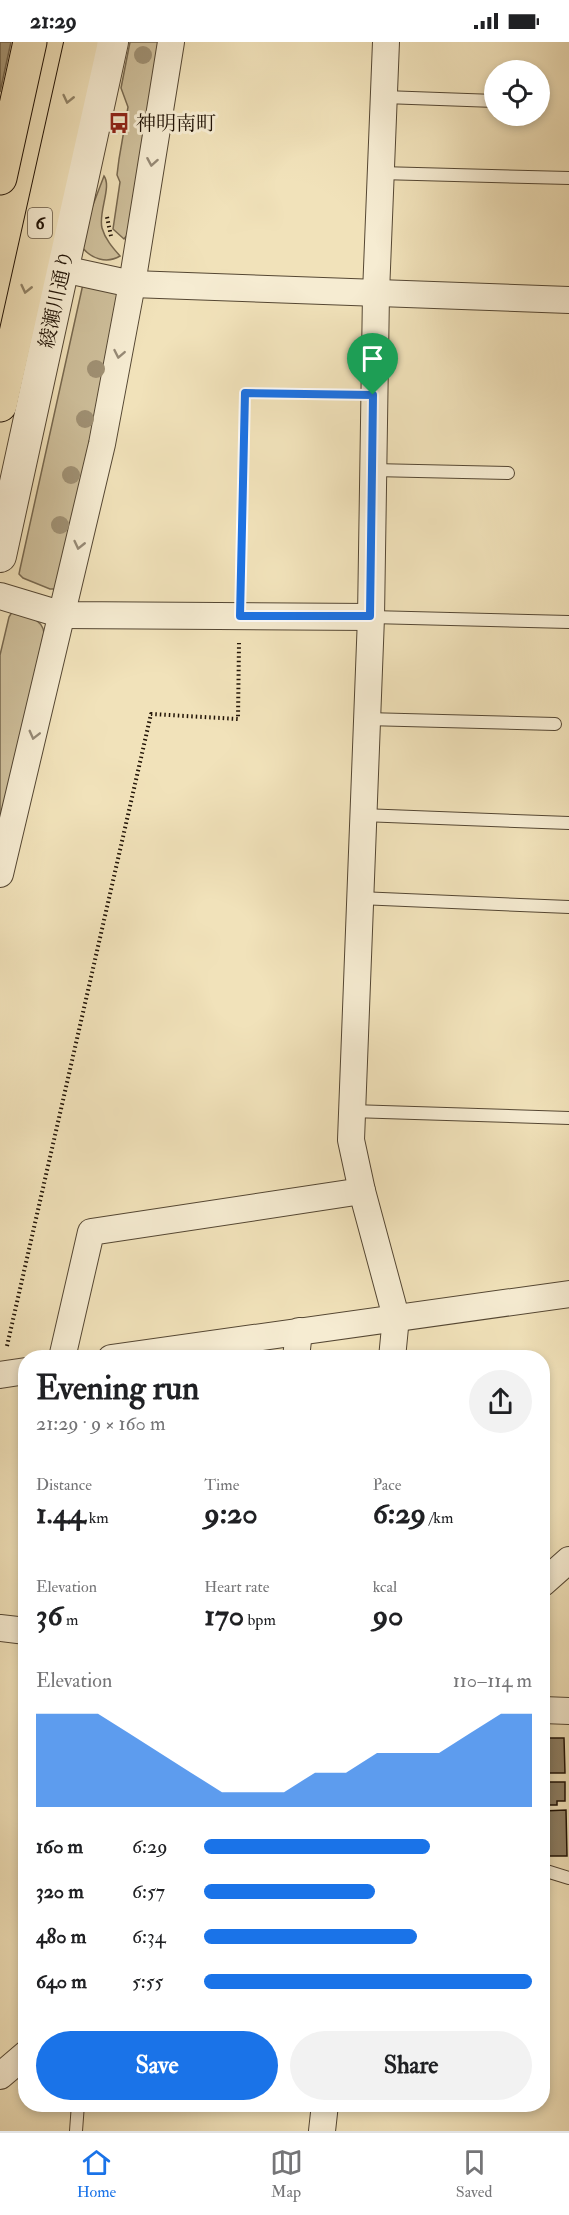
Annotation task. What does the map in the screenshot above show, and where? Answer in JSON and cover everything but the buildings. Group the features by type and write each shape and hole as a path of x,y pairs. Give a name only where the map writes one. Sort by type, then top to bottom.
{"highway":[{"path":"0,178 30,42"},
{"name":"6","path":"0,405 81,42"}],"street":[{"name":"綾瀬川通り","path":"0,556 112,42"},
{"path":"0,874 102,444 132,284 171,42"},
{"path":"386,42 373,395 370,616 351,1140 362,1191 396,1317 393,1350"},
{"path":"63,269 132,284 569,300"},
{"path":"0,596 63,615 370,616"},
{"path":"64,1350 91,1232 362,1191"},
{"path":"182,1350 299,1331 569,1294"},
{"path":"297,1350 299,1331"},
{"path":"0,1375 18,1372"},
{"path":"550,1577 569,1560"},
{"path":"0,1628 18,1630"},
{"path":"550,1710 569,1711"},
{"path":"0,2076 18,2061"},
{"path":"322,2131 324,2112"}],"lane":[{"path":"384,97 484,101"},
{"path":"380,173 569,178"},
{"path":"372,470 508,473"},
{"path":"370,616 569,622"},
{"path":"366,718 555,724"},
{"path":"362,815 569,823"},
{"path":"359,898 569,907"},
{"path":"351,1111 569,1118"},
{"path":"550,1872 569,1878"},
{"path":"76,2131 77,2112"}],"path":[{"path":"108,210 107,219 112,237 136,255"},
{"path":"0,1375 151,714 238,719 245,393 373,395"}],"shaded area":[{"path":"0,42 11,42 0,92"},
{"path":"130,42 160,42 132,229 124,239 113,229 120,182 117,175 128,107 121,88"},
{"path":"104,176 106,187 102,228 107,240 120,256 110,260 95,257 82,247 88,218"},
{"path":"83,284 117,293 121,302 57,586 55,589 50,589 23,578 19,574"},
{"path":"12,612 37,620 44,633 0,825 0,655"}],"place":[{"name":"神明南町","path":"119,123"}],"route":[{"path":"245,393 373,395 370,616 240,616 245,393"}]}
